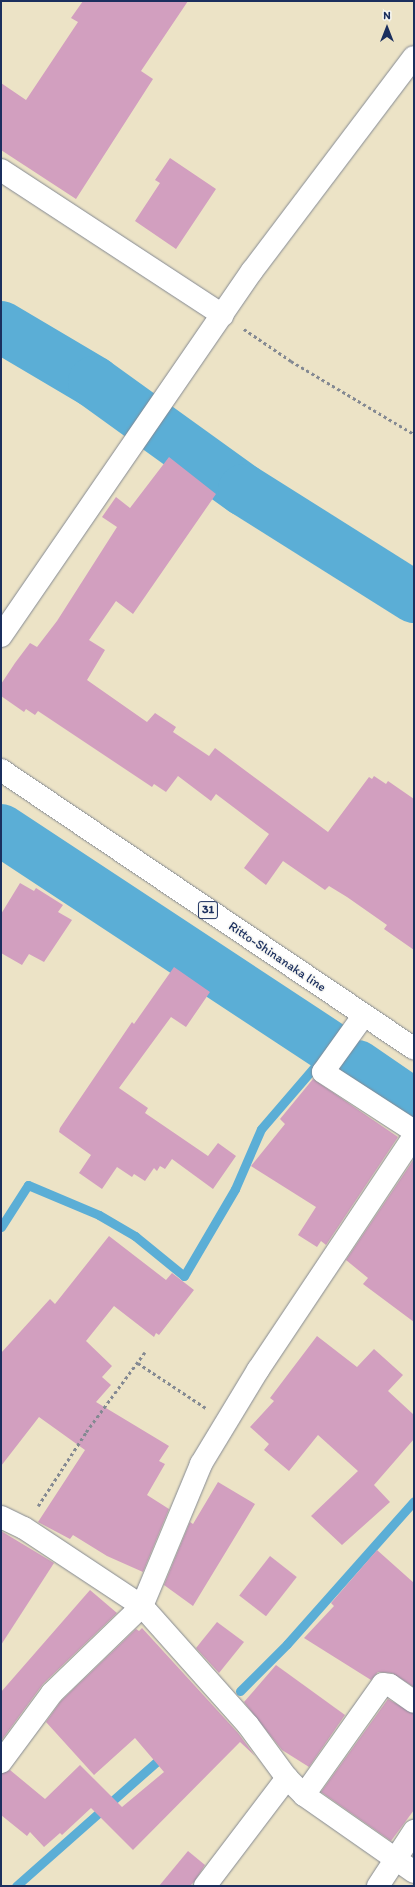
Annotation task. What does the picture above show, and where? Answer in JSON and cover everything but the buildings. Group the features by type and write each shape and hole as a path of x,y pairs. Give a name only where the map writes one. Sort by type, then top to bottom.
{"street":[{"path":"1,636 252,271 414,56"},
{"path":"1,170 223,315"},
{"name":"Ritto-Shinanaka line","path":"1,770 414,1049"},
{"path":"364,1015 323,1072 414,1131"},
{"path":"1,1762 52,1694 142,1606 201,1464 226,1422 414,1136"},
{"path":"1,1516 24,1528 142,1606 248,1725 287,1778 304,1795 414,1872"},
{"path":"304,1795 383,1684 390,1685 414,1702"},
{"path":"205,1886 287,1778"},
{"path":"378,1886 414,1831"}],"path":[{"path":"223,315 291,361 414,434"},
{"path":"24,1528 86,1432 145,1352"},
{"path":"138,1362 226,1422"}],"waterway":[{"path":"1,327 94,382 244,490 414,597"},
{"path":"1,830 333,1049"},
{"path":"1,1227 28,1185 99,1215 135,1236 184,1276 235,1189 261,1129 322,1058"},
{"path":"357,1066 414,1105"},
{"path":"240,1691 287,1644 414,1501"},
{"path":"16,1886 164,1755"}]}
